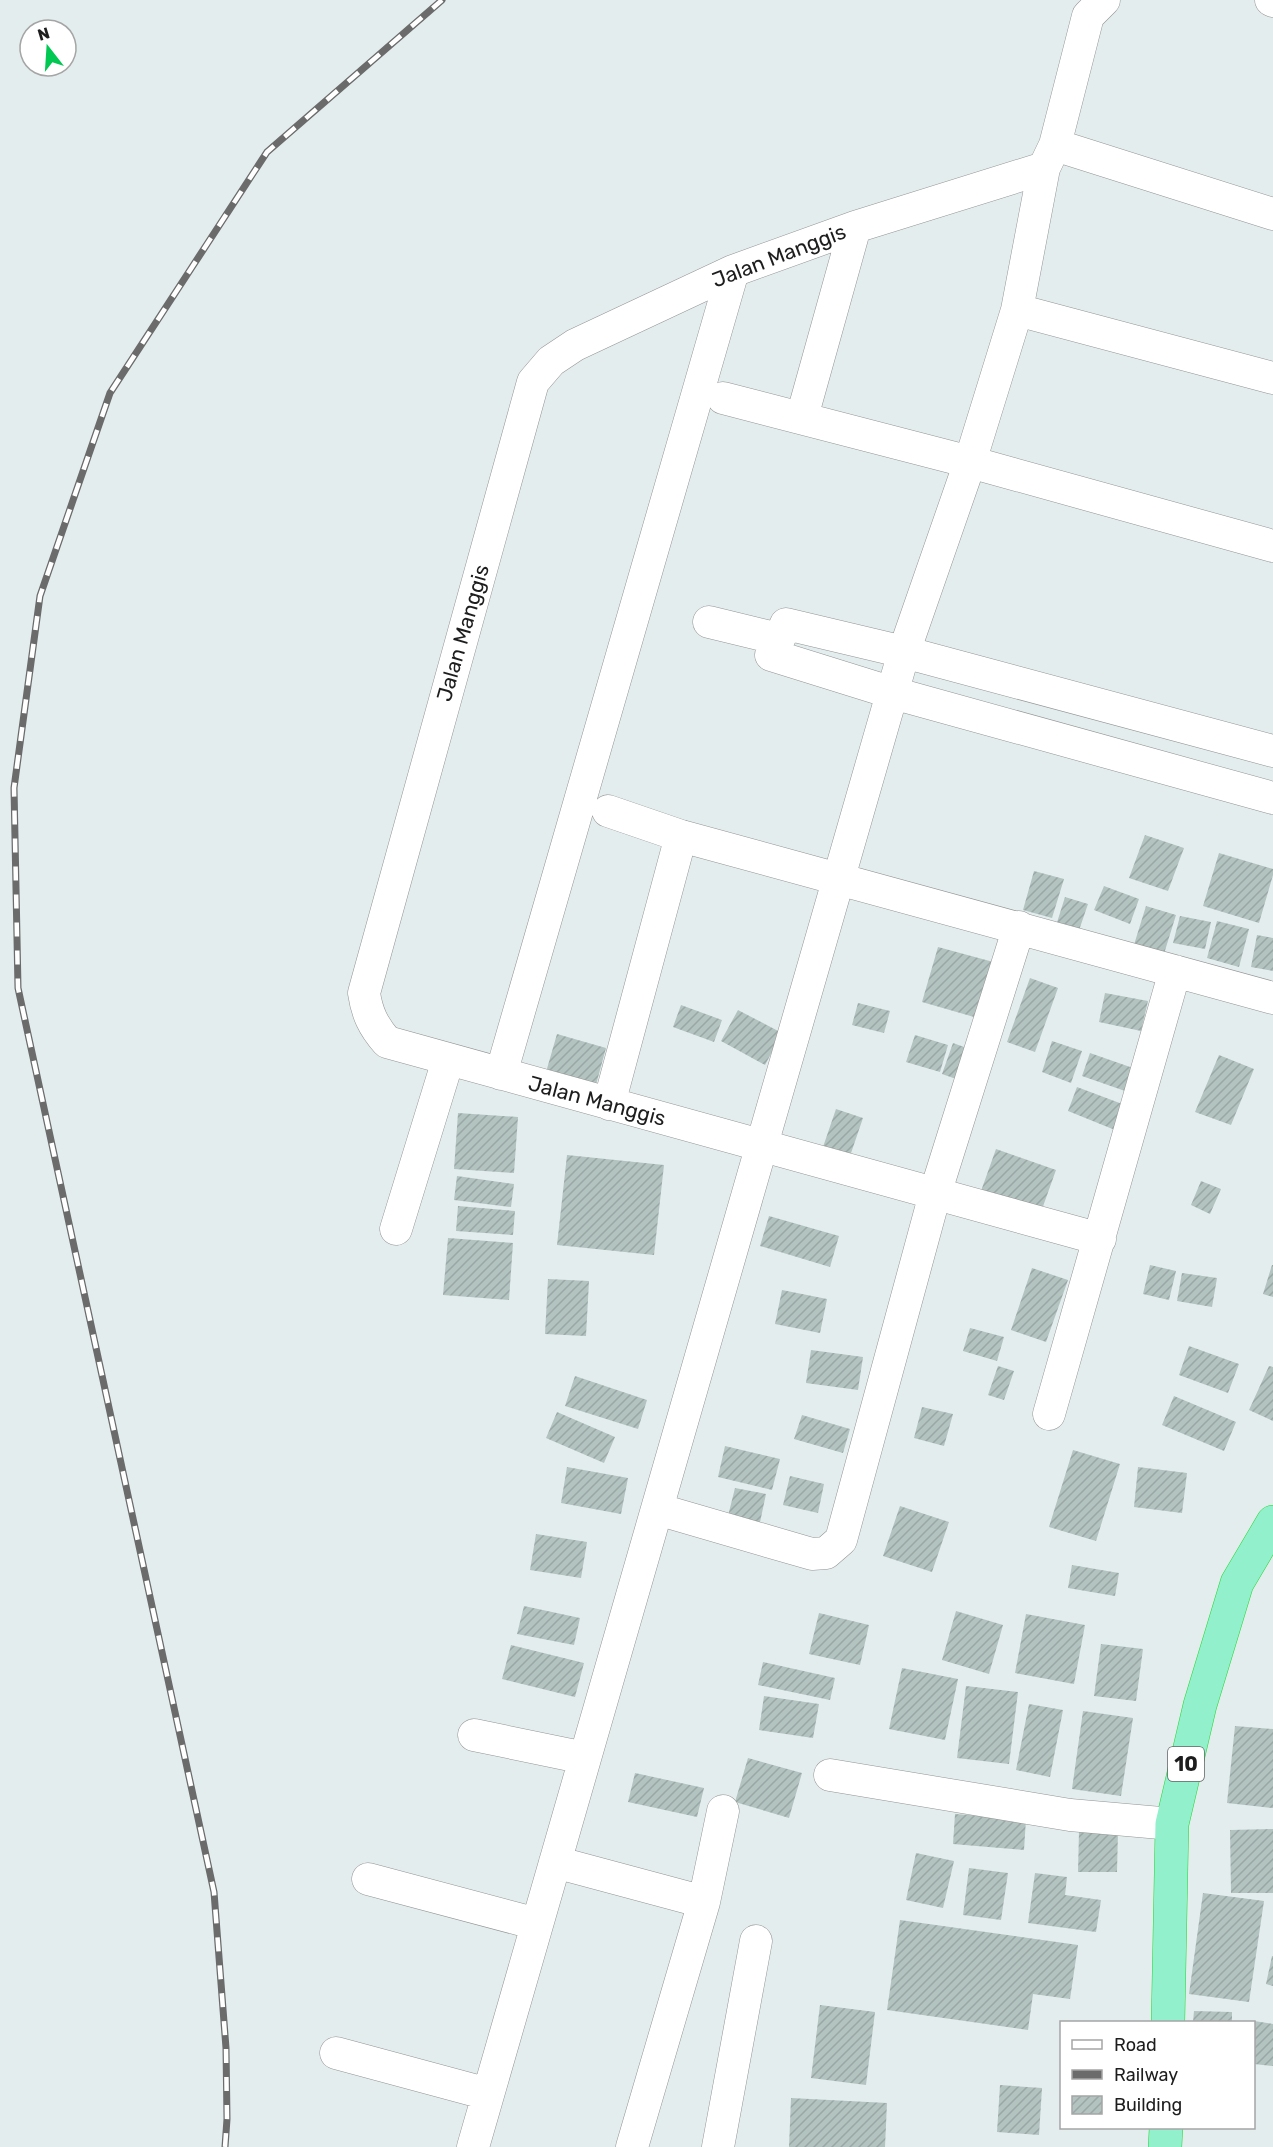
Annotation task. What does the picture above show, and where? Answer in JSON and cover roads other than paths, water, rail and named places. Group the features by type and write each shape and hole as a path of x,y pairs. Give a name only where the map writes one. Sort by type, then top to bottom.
{"highway":[{"name":"10","path":"1168,2021 1172,1824 1200,1706 1237,1582 1273,1521"},
{"path":"1165,2147 1166,2129"}],"street":[{"path":"473,2147 904,652 970,462 1017,310 1049,156 1088,16 1104,0"},
{"path":"1049,156 1273,214"},
{"name":"Jalan Manggis","path":"1049,156 733,271 575,345 552,360 533,382 364,993 366,1011 375,1028 387,1042 1100,1239"},
{"path":"802,417 855,226"},
{"path":"501,1074 733,271"},
{"path":"1017,310 1273,378"},
{"path":"723,398 970,462 1273,546"},
{"path":"709,622 779,639 904,652 1273,751"},
{"path":"779,639 893,693 1273,798"},
{"path":"1138,761 1150,717"},
{"path":"608,810 681,836 1273,998"},
{"path":"609,1104 681,836"},
{"path":"657,1509 812,1554 826,1552 841,1540 935,1194 1018,927"},
{"path":"1049,1414 1175,971"},
{"path":"396,1230 448,1060"},
{"path":"474,1735 585,1758"},
{"path":"830,1775 1070,1815 1172,1824"},
{"path":"632,2147 704,1902 723,1811"},
{"path":"555,1862 704,1902"},
{"path":"368,1880 537,1924"},
{"path":"718,2147 756,1941"},
{"path":"336,2054 488,2094"}],"railway":[{"path":"225,2147 226,2048 214,1892 18,988 14,788 40,596 110,393 267,152 442,0"}]}
